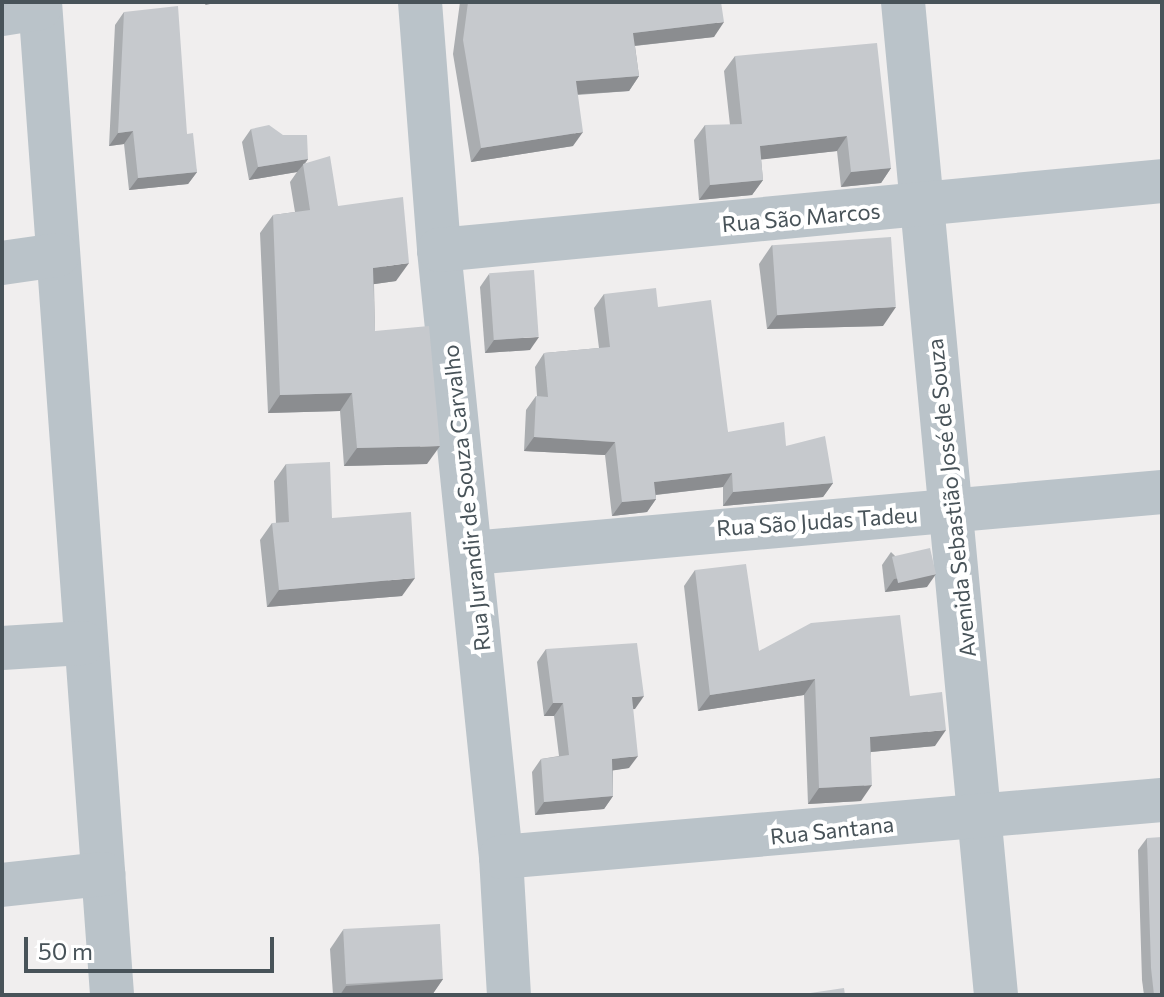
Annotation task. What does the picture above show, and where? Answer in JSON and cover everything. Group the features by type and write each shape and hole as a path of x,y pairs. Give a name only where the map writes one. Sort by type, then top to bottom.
{"street":[{"name":"Rua Jurandir de Souza Carvalho","path":"420,2 439,250 501,857 509,995"},
{"name":"Avenida Sebastião José de Souza","path":"903,2 982,814 996,995"},
{"path":"27,8 57,255 83,643 112,995"},
{"name":"Rua São Marcos","path":"439,250 1162,181"},
{"path":"2,263 57,255"},
{"name":"Rua São Judas Tadeu","path":"472,553 1162,492"},
{"path":"2,648 83,643"},
{"name":"Rua Santana","path":"501,857 1162,800"},
{"path":"2,885 103,874"}],"building":[{"path":"468,2 721,2 724,22 633,33 639,76 576,81 583,132 481,148 463,40"},
{"path":"178,6 187,134 193,133 197,172 138,178 133,131 118,133 124,12"},
{"path":"877,43 891,168 851,172 847,136 760,146 763,180 710,185 705,125 742,124 735,56"},
{"path":"269,125 283,135 307,135 308,159 258,167 251,129"},
{"path":"330,156 338,206 403,197 409,263 373,268 375,331 429,326 440,446 357,448 352,393 280,395 273,215 310,210 303,164"},
{"path":"891,237 896,307 777,315 772,245"},
{"path":"534,270 539,337 494,340 489,273"},
{"path":"656,288 658,307 711,300 728,432 784,422 786,446 825,436 833,483 733,492 732,473 654,482 656,499 622,502 615,442 534,437 536,396 548,397 544,353 610,347 604,294"},
{"path":"330,462 332,518 411,512 415,578 279,590 272,523 289,522 286,464"},
{"path":"930,548 936,574 898,583 892,557"},
{"path":"746,564 759,651 811,623 900,615 910,696 942,692 946,730 870,737 872,785 819,788 815,679 710,695 695,570"},
{"path":"637,643 644,696 632,697 638,756 612,759 613,796 544,802 541,759 569,755 563,703 553,703 546,649"},
{"path":"1162,837 1162,995 1154,995 1147,838"},
{"path":"440,924 443,979 346,984 343,929"},
{"path":"844,988 845,995 797,995"}]}
